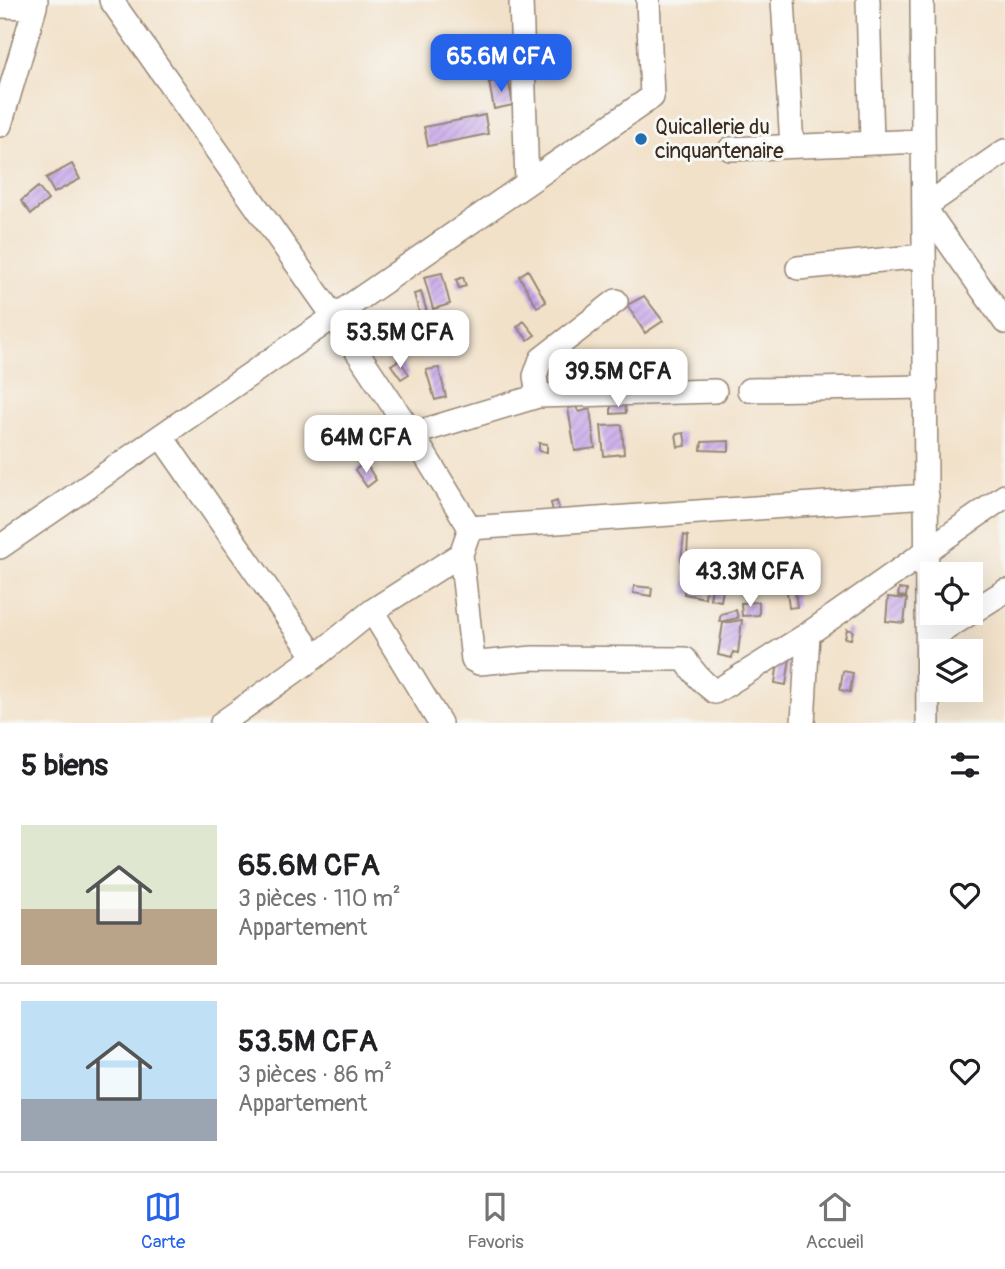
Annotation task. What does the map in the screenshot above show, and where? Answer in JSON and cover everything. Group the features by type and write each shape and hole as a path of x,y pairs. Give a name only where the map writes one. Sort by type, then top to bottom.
{"street":[{"path":"111,0 334,317 412,434 470,528"},
{"path":"521,0 527,183"},
{"path":"0,547 652,97 648,0"},
{"path":"783,0 792,146"},
{"path":"868,0 872,143"},
{"path":"922,0 928,639"},
{"path":"0,6 35,4 0,125"},
{"path":"730,149 923,141"},
{"path":"924,207 1005,150"},
{"path":"924,207 1005,322"},
{"path":"798,268 924,256"},
{"path":"538,396 536,376 541,359 616,301"},
{"path":"749,390 926,387"},
{"path":"412,434 538,396 715,391"},
{"path":"161,436 315,657"},
{"path":"470,528 927,496"},
{"path":"470,528 461,554 473,660 479,663 533,658 685,659 691,671 715,692 808,634 1005,496"},
{"path":"222,723 315,657 372,611 461,554"},
{"path":"930,639 1005,591"},
{"path":"372,611 440,723"},
{"path":"803,723 808,634"},
{"path":"928,712 943,723"}],"building":[{"path":"508,79 513,105 494,109 489,82"},
{"path":"485,115 488,134 428,146 424,127"},
{"path":"72,164 80,179 54,193 46,178"},
{"path":"38,187 48,200 31,214 21,201"},
{"path":"528,270 546,302 537,307 519,276"},
{"path":"442,273 450,304 433,309 424,277"},
{"path":"463,277 466,286 459,288 456,280"},
{"path":"421,292 435,339 427,341 414,294"},
{"path":"644,296 663,321 645,333 627,305"},
{"path":"524,321 535,335 528,340 517,327"},
{"path":"399,360 409,374 401,379 391,365"},
{"path":"439,368 446,397 435,400 426,370"},
{"path":"611,405 625,405 626,413 611,414"},
{"path":"576,407 579,412 590,409 595,448 575,451 568,408"},
{"path":"622,425 624,454 604,456 601,426"},
{"path":"684,433 686,446 678,447 676,434"},
{"path":"729,441 729,451 701,450 702,442"},
{"path":"539,443 547,444 547,452 539,451"},
{"path":"365,462 376,480 367,487 355,470"},
{"path":"557,501 559,509 553,511 551,503"},
{"path":"684,535 688,536 687,558 691,559 689,566 694,568 695,559 700,557 708,562 705,598 684,594 686,562 681,562"},
{"path":"783,558 791,558 797,607 789,608"},
{"path":"634,586 652,588 651,596 633,593"},
{"path":"712,588 723,590 721,601 710,599"},
{"path":"899,589 907,590 906,597 898,596"},
{"path":"888,597 907,599 904,623 886,621"},
{"path":"759,602 759,615 742,616 741,603"},
{"path":"736,610 738,618 719,622 721,614"},
{"path":"742,620 738,653 733,652 732,658 718,655 723,623"},
{"path":"847,629 853,631 851,639 845,638"},
{"path":"790,658 786,685 775,683 778,662"},
{"path":"843,671 853,673 850,692 840,690"}],"place":[{"name":"Quicallerie du cinquantenaire","path":"641,139"}]}
